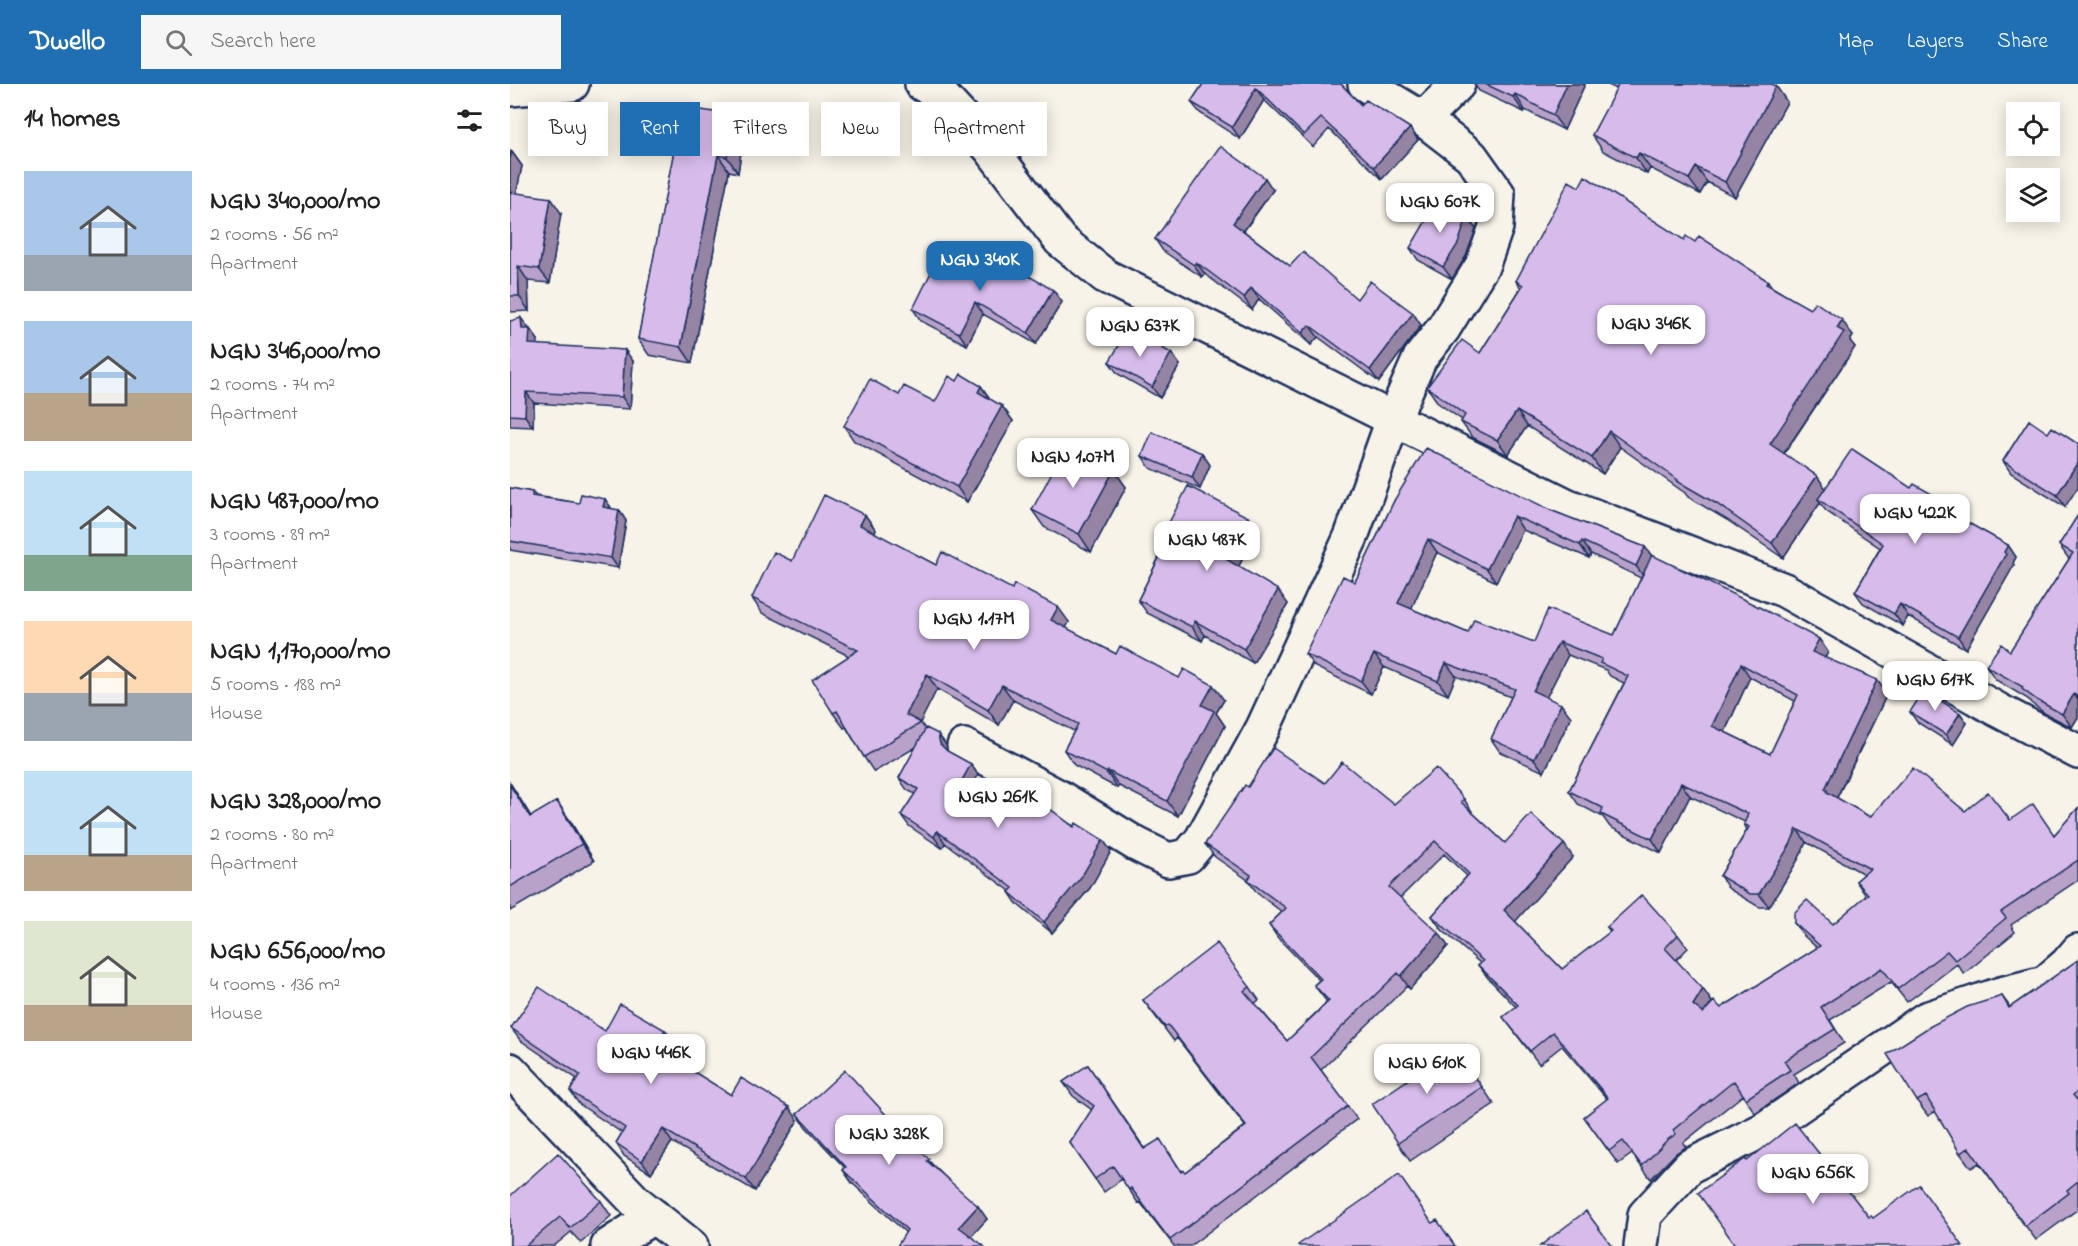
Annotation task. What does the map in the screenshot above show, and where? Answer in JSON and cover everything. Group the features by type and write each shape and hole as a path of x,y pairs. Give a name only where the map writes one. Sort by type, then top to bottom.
{"street":[{"path":"510,89 572,84"},
{"path":"922,84 941,94 990,148 1060,240 1105,276 1568,506 1784,590 1998,710 2078,752"},
{"path":"964,746 1059,797 1136,844 1168,860 1188,856 1202,839 1268,717 1351,537 1393,420 1420,358 1443,329 1483,264 1496,227 1498,194 1471,156 1423,119 1365,84"},
{"path":"1423,119 1458,84"},
{"path":"1641,1246 1645,1215 1690,1166 1763,1130 1926,1018 2001,994 2045,983 2078,951"},
{"path":"510,1071 636,1202 691,1246"},
{"path":"608,1246 654,1216"}],"building":[{"path":"1203,84 1341,84 1361,105 1366,100 1410,128 1374,167 1321,118 1304,135 1256,88 1232,127 1191,102"},
{"path":"1485,84 1567,84 1553,115 1515,94 1513,97"},
{"path":"1619,84 1772,84 1776,86 1725,182 1696,167 1689,179 1639,153 1636,158 1592,135"},
{"path":"700,110 712,112 712,156 718,156 681,347 638,339 673,156 700,156"},
{"path":"1220,146 1265,178 1233,223 1290,266 1303,252 1357,299 1370,281 1413,313 1370,370 1309,325 1302,333 1251,288 1244,298 1196,262 1194,265 1155,239"},
{"path":"1585,176 1684,240 1686,236 1695,242 1699,236 1768,281 1766,284 1810,309 1815,302 1842,320 1837,328 1844,332 1770,444 1817,476 1772,543 1717,504 1677,481 1609,431 1592,458 1517,411 1497,440 1461,422 1465,415 1427,387 1462,340 1480,353 1523,285 1516,281 1569,181 1579,187"},
{"path":"510,192 551,198 539,269 518,266 519,296 510,296"},
{"path":"1438,200 1467,217 1458,244 1443,267 1410,248"},
{"path":"945,244 999,272 1005,262 1053,290 1028,333 975,302 959,333 913,309"},
{"path":"521,318 522,329 530,329 529,344 625,350 622,397 526,392 525,416 510,415 510,321"},
{"path":"1129,329 1171,353 1152,387 1109,362"},
{"path":"961,374 981,386 978,392 1002,406 957,487 844,426 870,379 899,395 904,386 935,402 949,376 957,381"},
{"path":"2029,420 2048,433 2052,427 2078,444 2078,462 2057,495 2003,461"},
{"path":"1152,432 1202,453 1192,477 1142,456"},
{"path":"1067,444 1114,470 1079,534 1032,510"},
{"path":"1426,448 1550,510 1645,547 1636,566 1582,541 1580,545 1514,516 1487,569 1428,539 1398,603 1468,633 1474,619 1534,642 1548,609 1614,635 1652,555 1819,639 1812,652 1877,680 1825,789 1827,792 1870,817 1913,768 1965,811 1988,792 2010,820 2033,804 2054,835 2078,808 2078,860 2001,912 2006,918 1955,960 1947,951 1898,989 1882,968 1821,1007 1835,1029 1784,1061 1790,1070 1746,1099 1734,1081 1673,1130 1676,1134 1642,1166 1623,1141 1609,1151 1584,1117 1608,1098 1553,1032 1530,1051 1503,1017 1518,1005 1478,965 1483,961 1432,916 1469,874 1435,841 1389,887 1439,933 1401,976 1398,973 1311,1057 1348,1106 1170,1240 1131,1188 1129,1190 1113,1166 1095,1179 1070,1143 1094,1106 1063,1082 1088,1065 1144,1149 1160,1139 1181,1172 1183,1170 1185,1172 1246,1126 1168,1025 1165,1027 1143,1000 1217,943 1250,987 1244,991 1287,1041 1329,1001 1314,985 1321,979 1269,925 1286,908 1248,880 1251,875 1205,844 1245,785 1248,787 1273,748 1325,783 1342,762 1394,804 1436,768 1464,799 1461,802 1505,843 1531,814 1564,844 1504,910 1562,969 1611,931 1607,927 1642,895 1678,935 1665,948 1703,989 1693,1005 1703,1013 1714,1001 1721,1008 1820,946 1794,923 1794,913 1807,900 1833,924 1868,894 1856,881 1870,869 1797,829 1790,845 1759,894 1750,894 1720,876 1749,827 1744,824 1748,814 1681,783 1652,839 1601,814 1603,808 1569,791 1628,676 1600,663 1602,659 1559,642 1533,691 1561,704 1534,759 1491,739 1515,689 1446,663 1438,681 1374,654 1361,681 1305,654 1343,576 1355,582 1395,499","holes":["1741,664 1798,695 1770,754 1712,726"]},
{"path":"1852,449 1911,488 1914,484 1953,506 1950,513 2008,545 2004,552 2006,554 1958,637 1900,604 1894,614 1855,592 1883,544 1818,499"},
{"path":"1188,486 1248,517 1226,559 1278,590 1244,649 1195,621 1192,627 1138,600 1167,542 1161,538"},
{"path":"510,488 532,492 532,496 579,503 581,494 605,499 603,507 619,510 611,558 510,541"},
{"path":"824,495 865,515 860,525 936,565 942,552 1012,589 1014,584 1058,607 1051,620 1116,654 1120,646 1179,678 1184,669 1213,685 1202,705 1214,711 1167,801 1064,750 1078,724 1002,685 988,710 927,674 906,715 921,723 864,757 837,711 833,713 812,680 858,650 752,598 774,552 792,561"},
{"path":"2078,515 2078,697 2074,694 2062,714 2037,700 2022,689 2023,687 1986,666 2001,644 2010,651 2073,553 2059,545"},
{"path":"1924,690 1960,713 1946,735 1910,712"},
{"path":"926,728 938,734 940,744 947,751 971,764 961,782 1005,809 1019,790 1037,799 1074,827 1076,823 1103,840 1082,876 1044,922 1009,892 1013,888 937,831 934,837 901,815 918,789 899,778"},
{"path":"510,785 530,817 557,801 582,844 510,887"},
{"path":"2078,960 2078,1091 2073,1095 2078,1101 2078,1181 2067,1190 2069,1193 2025,1226 1969,1148 1960,1153 1926,1096 1917,1101 1887,1054 1929,1027 1967,1007 2002,996 2009,1008"},
{"path":"539,987 605,1031 620,1004 665,1030 654,1047 731,1095 741,1078 789,1107 746,1179 663,1129 642,1161 616,1143 625,1128 570,1091 580,1075 511,1028"},
{"path":"1455,1048 1482,1087 1398,1143 1372,1104"},
{"path":"845,1070 889,1118 887,1120 929,1159 927,1161 978,1206 959,1227 984,1246 897,1246 907,1230 843,1170 846,1167 797,1114"},
{"path":"1795,1123 1869,1217 1873,1218 1919,1185 1963,1246 1736,1246 1698,1193 1745,1159 1747,1161"},
{"path":"558,1153 601,1201 570,1228 560,1217 525,1246 510,1246 510,1196"},
{"path":"1399,1175 1432,1223 1437,1220 1455,1246 1298,1245"},
{"path":"1586,1211 1612,1246 1540,1246"}]}
